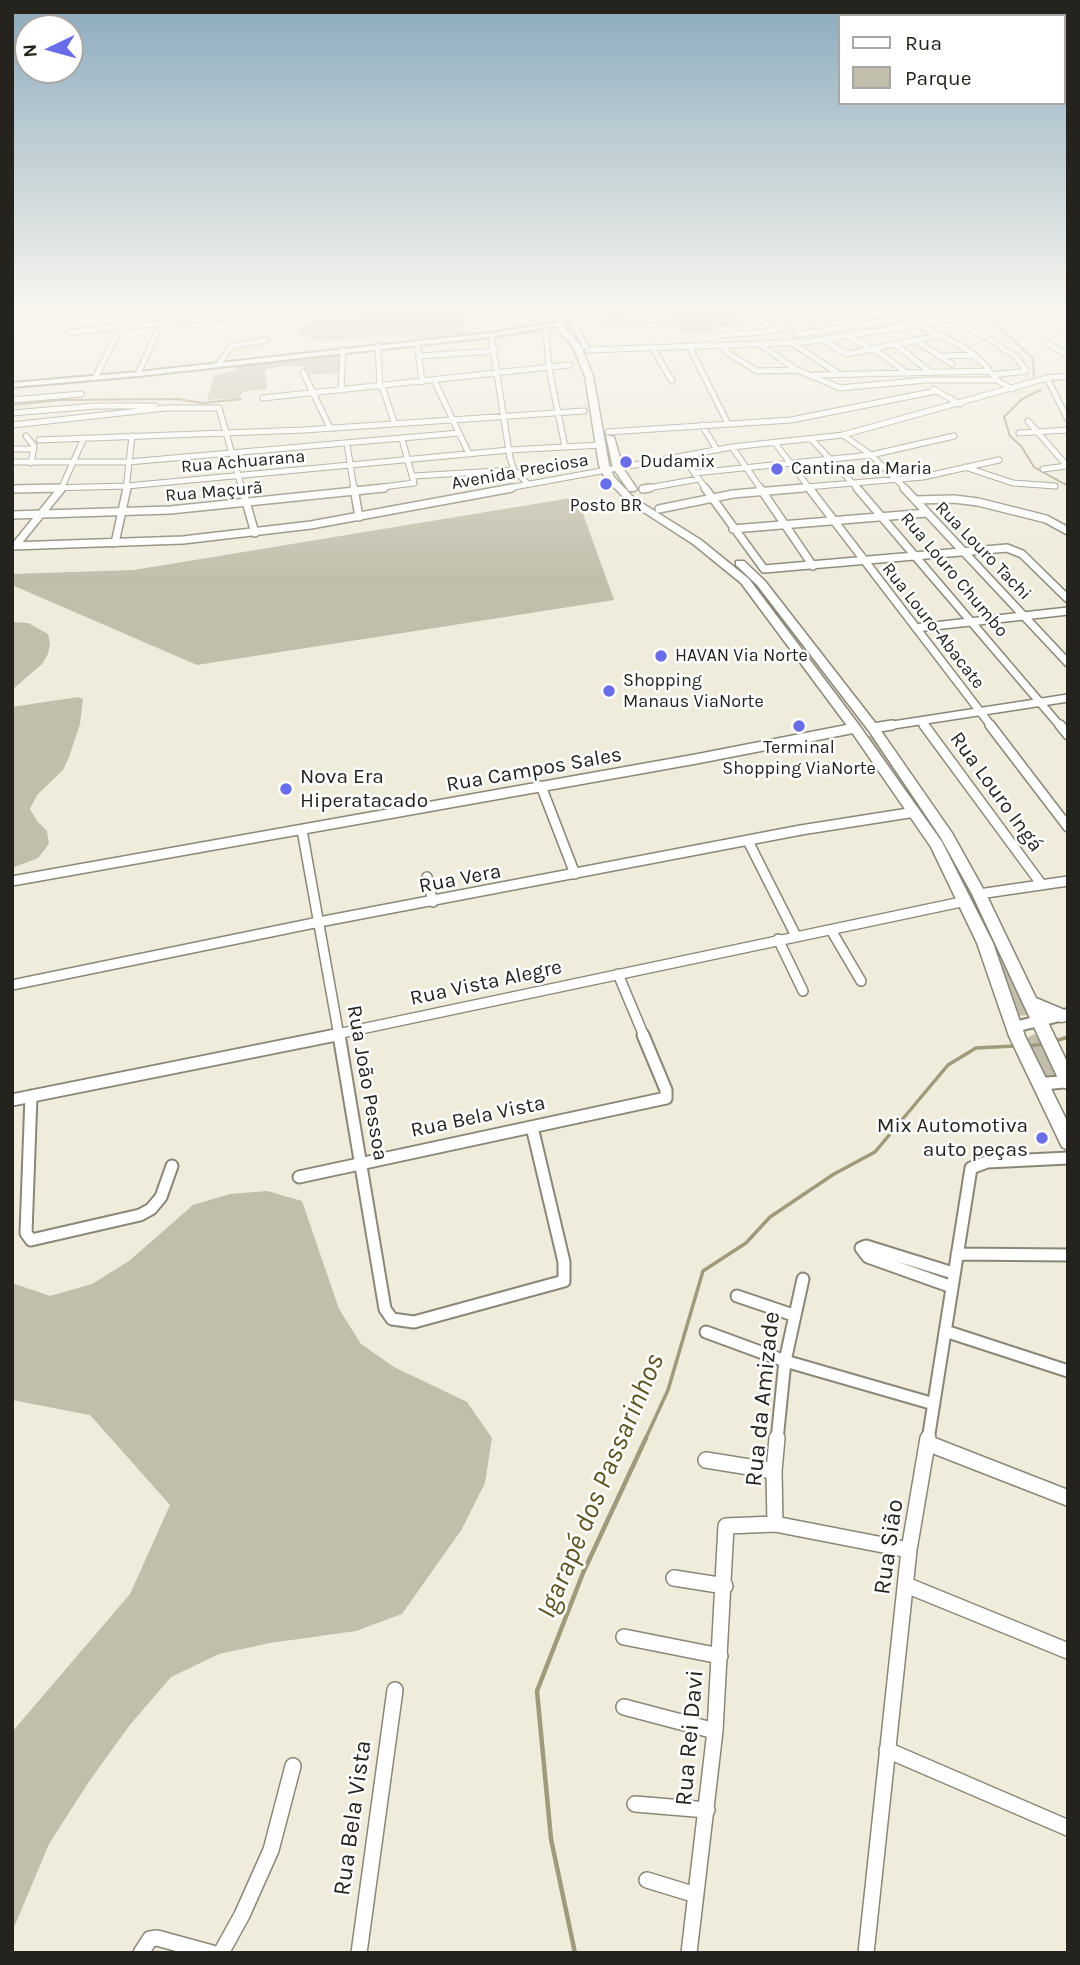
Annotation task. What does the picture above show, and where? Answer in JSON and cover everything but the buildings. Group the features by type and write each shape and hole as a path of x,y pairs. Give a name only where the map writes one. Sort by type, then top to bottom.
{"main road":[{"path":"593,399 601,445 631,500 697,542 741,577 915,812 973,898 1043,1026 1067,1079"},
{"path":"602,399 612,469 659,509 754,569 761,583 873,728 947,835 973,898 1015,1032 1068,1142"},
{"path":"1030,1001 1064,1015"}],"street":[{"path":"317,399 330,428"},
{"path":"386,399 394,422"},
{"path":"443,399 469,454"},
{"path":"501,399 514,470 528,484"},
{"path":"555,399 565,447"},
{"path":"715,399 728,424"},
{"path":"608,432 806,418 899,399"},
{"path":"950,399 960,404"},
{"name":"Avenida Preciosa","path":"14,546 115,543 255,533 359,517 732,447 843,435 978,399"},
{"path":"1057,399 1068,420"},
{"path":"12,414 131,405 218,408 222,414 255,533"},
{"path":"12,425 166,408"},
{"path":"39,440 330,428 584,411"},
{"path":"1028,421 1066,466 1043,469"},
{"path":"702,425 717,450"},
{"path":"1018,433 1068,430"},
{"path":"12,463 128,462 458,433"},
{"name":"Rua Louro Tachi","path":"843,435 871,455 897,480 1068,663"},
{"path":"26,436 33,443 34,449 30,463"},
{"path":"115,543 127,486 132,436"},
{"path":"430,436 439,457"},
{"path":"643,489 696,476 871,455 954,436"},
{"path":"14,546 62,488 83,438"},
{"path":"402,439 414,478"},
{"name":"Rua Louro Chumbo","path":"812,440 884,517 1068,735"},
{"name":"Rua Louro-Abacate","path":"775,443 1068,827"},
{"path":"347,444 359,517"},
{"name":"Rua Achuarana","path":"12,489 127,486 351,467 509,450 601,445"},
{"path":"732,447 813,566"},
{"path":"12,449 34,449"},
{"path":"683,457 733,529 754,569 1007,548 1022,554 1068,599"},
{"path":"659,509 711,497 855,485 941,474 999,460"},
{"path":"965,467 1013,483 1055,486"},
{"name":"Rua Maçurã","path":"12,515 121,513 247,503 410,485 414,478 514,470"},
{"path":"915,500 954,499 978,502 1046,519 1068,531"},
{"path":"733,529 927,513"},
{"path":"916,628 1068,611"},
{"path":"873,728 1068,698"},
{"name":"Rua Louro Ingá","path":"921,721 1042,885"},
{"name":"Rua Campos Sales","path":"12,881 855,728"},
{"path":"541,786 575,874"},
{"name":"Rua Vera","path":"12,985 319,922 915,812"},
{"name":"Rua João Pessoa","path":"302,830 385,1309 392,1319 414,1322 564,1280 566,1275 561,1247 532,1127"},
{"path":"748,841 796,936"},
{"path":"427,877 433,902"},
{"name":"Rua Louro Ingá","path":"973,898 1068,881"},
{"name":"Rua Vista Alegre","path":"12,1100 493,1003 973,898"},
{"path":"831,930 861,981"},
{"path":"778,939 803,991"},
{"name":"Rua Bela Vista","path":"299,1177 666,1098 666,1090 618,974"},
{"path":"1015,1032 1043,1026 1064,1015"},
{"path":"1038,1080 1067,1079"},
{"path":"31,1096 26,1233 31,1240 140,1215 151,1209 161,1198 172,1166"},
{"name":"Rua Sião","path":"866,1953 909,1550 968,1175 971,1168 987,1162 1068,1158"},
{"path":"866,1246 952,1280 868,1257 861,1248 866,1246"},
{"path":"957,1254 1068,1255"},
{"name":"Rua da Amizade","path":"775,1524 774,1471 785,1361 803,1279"},
{"path":"737,1296 793,1315"},
{"path":"944,1331 1068,1371"},
{"path":"706,1332 785,1361 934,1404"},
{"path":"927,1443 1068,1498"},
{"path":"706,1460 774,1471"},
{"path":"775,1524 909,1550"},
{"name":"Rua Rei Davi","path":"689,1953 715,1731 725,1586 726,1526 775,1524"},
{"path":"674,1578 725,1586"},
{"path":"906,1585 1068,1651"},
{"path":"624,1637 720,1656"},
{"name":"Rua Bela Vista","path":"359,1953 395,1690"},
{"path":"624,1707 715,1731"},
{"path":"887,1750 1068,1828"},
{"path":"221,1953 242,1915 271,1850 293,1766"},
{"path":"635,1804 707,1810"},
{"path":"647,1880 696,1895"},
{"path":"141,1953 150,1940 157,1938 212,1953"}],"green space":[{"path":"577,497 614,600 197,665 12,585 12,574 134,570"},
{"path":"12,622 28,623 48,634 50,643 42,664 12,690"},
{"path":"78,697 83,699 80,724 69,757 63,770 37,795 30,809 47,831 49,844 38,858 12,868 12,707"},
{"path":"867,736 873,736 940,833 969,886 1029,1015 1017,1016 981,928"},
{"path":"1034,1034 1041,1038 1057,1072 1055,1077 1047,1076 1039,1068 1027,1038"},
{"path":"267,1191 302,1201 339,1309 361,1344 394,1367 467,1402 492,1438 485,1483 462,1529 402,1614 356,1631 270,1643 219,1654 171,1677 129,1726 49,1844 12,1932 12,1732 130,1594 170,1505 90,1415 12,1400 12,1283 50,1296 92,1284 129,1261 193,1205 230,1194"}],"waterway":[{"path":"12,405 61,400 178,399 202,403 241,399"},
{"path":"1023,399 1004,417 1010,436 1021,446 1034,467 1068,486"},
{"name":"Igarapé dos Passarinhos","path":"1055,1041 1068,1037"},
{"name":"Igarapé dos Passarinhos","path":"1028,1046 1045,1044"},
{"name":"Igarapé dos Passarinhos","path":"645,1440 668,1390 703,1271 746,1243 770,1217 834,1174 875,1152 948,1065 976,1048 1014,1046"},
{"name":"Igarapé dos Passarinhos","path":"575,1953 551,1839 537,1691 583,1573 646,1438"}],"place":[{"name":"Dudamix","path":"626,462"},
{"name":"Cantina da Maria","path":"777,469"},
{"name":"Posto BR","path":"606,484"},
{"name":"HAVAN Via Norte","path":"661,656"},
{"name":"Shopping Manaus ViaNorte","path":"609,691"},
{"name":"Terminal Shopping ViaNorte","path":"799,726"},
{"name":"Nova Era Hiperatacado","path":"286,789"},
{"name":"Mix Automotiva auto peças","path":"1042,1138"}]}
